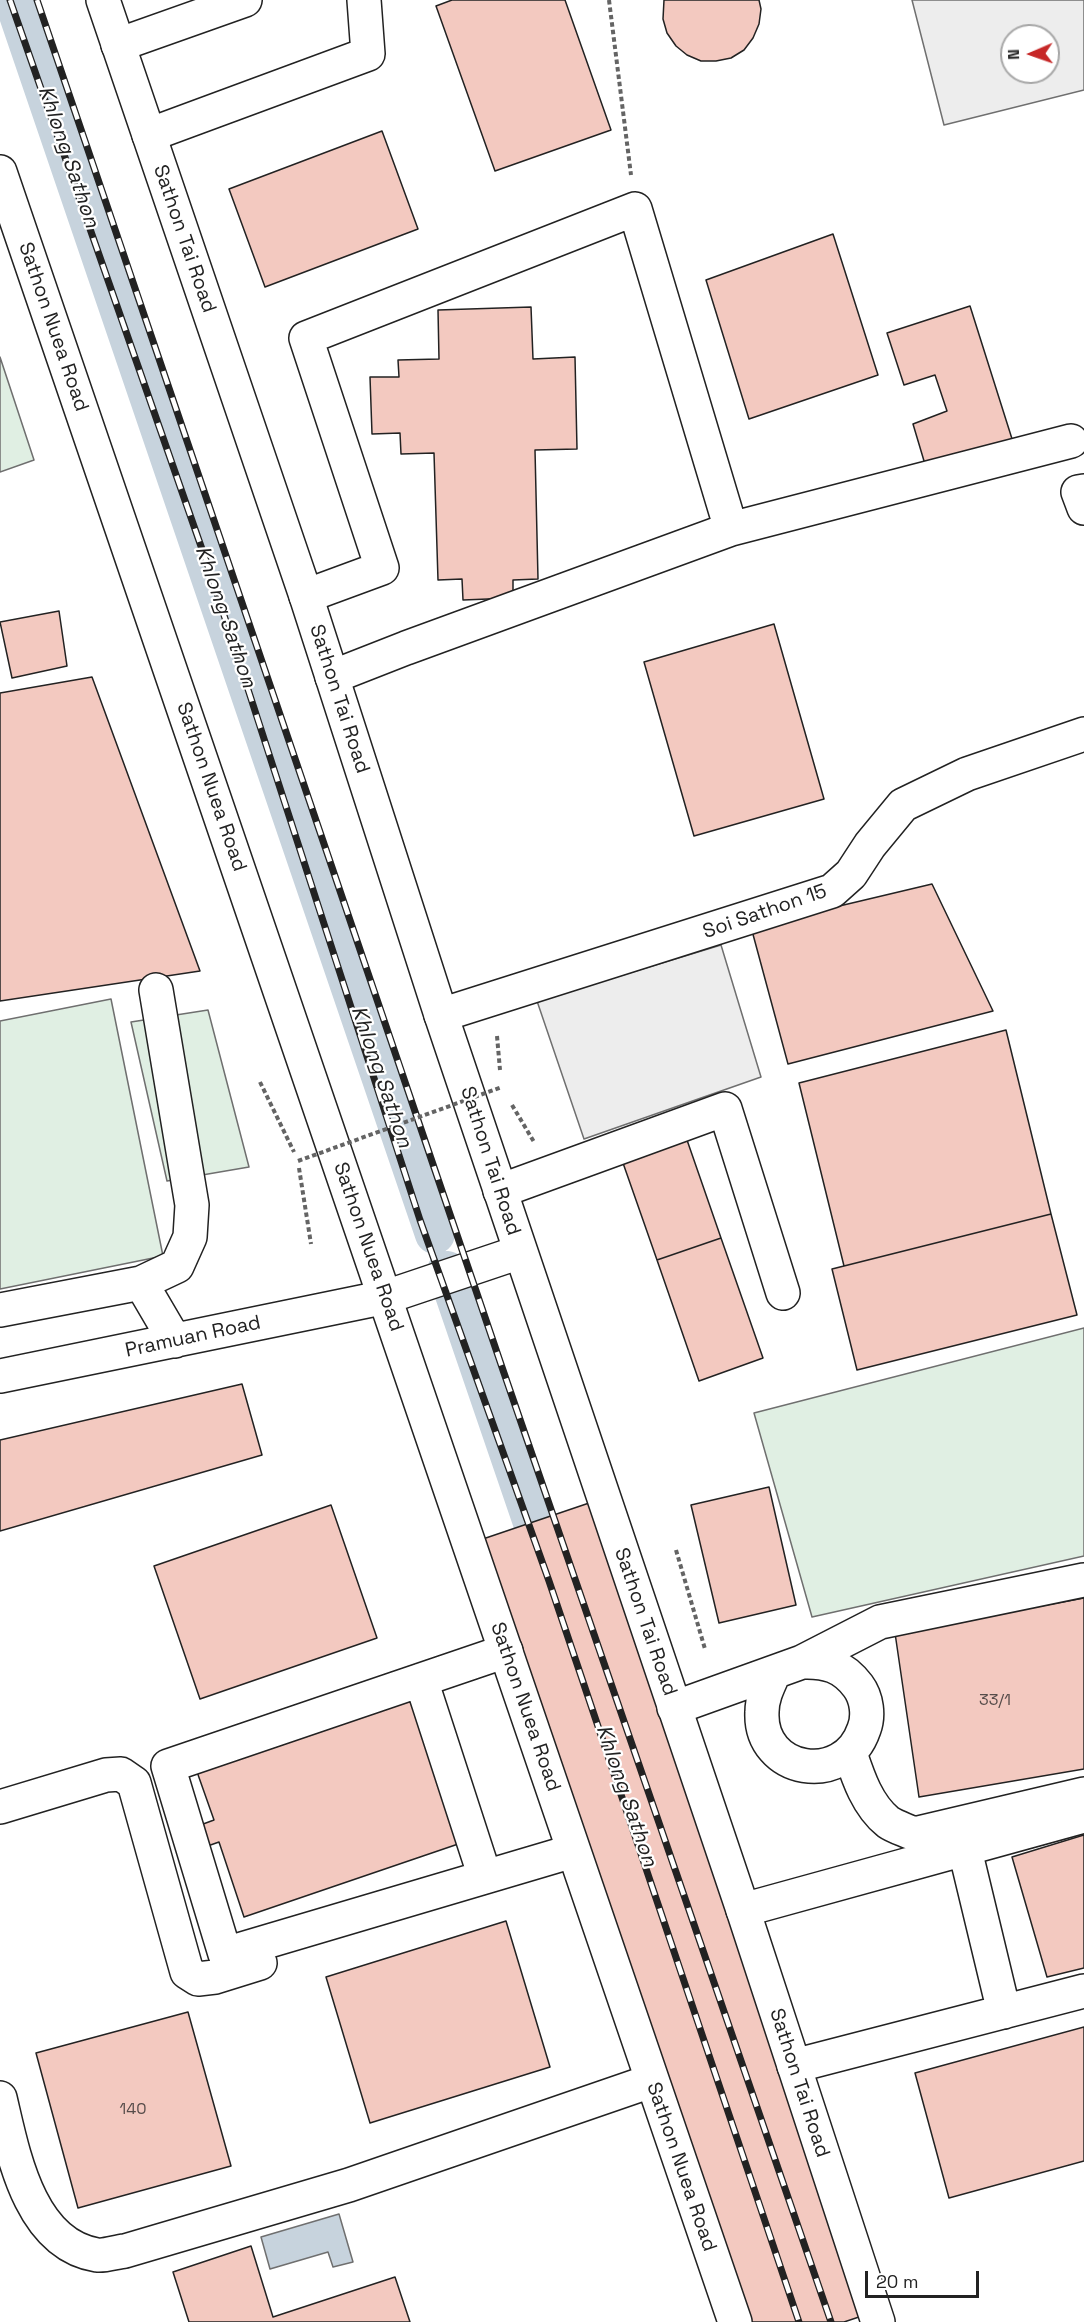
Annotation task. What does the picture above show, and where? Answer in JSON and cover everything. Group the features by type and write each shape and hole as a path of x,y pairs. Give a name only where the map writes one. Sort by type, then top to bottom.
{"main road":[{"name":"Sathon Tai Road","path":"103,0 306,596 441,1015 878,2322"},
{"path":"118,45 245,0"},
{"path":"148,135 368,54 363,0"},
{"name":"Sathon Nuea Road","path":"0,172 399,1293 506,1651 735,2322"},
{"path":"306,596 382,568 306,338 635,209 731,529"},
{"path":"332,677 731,529 1071,441"},
{"path":"1084,491 1078,492 1084,508"},
{"name":"Soi Sathon 15","path":"441,1015 807,901 832,891 851,874 870,845 903,805 967,774 1084,734"},
{"path":"0,1310 141,1283 177,1266 190,1237 192,1205 156,990"},
{"path":"500,1191 725,1109 783,1293"},
{"name":"Pramuan Road","path":"0,1376 399,1293 520,1252"},
{"path":"141,1283 175,1341"},
{"path":"674,1708 788,1668 819,1661 836,1666 850,1675 860,1689 866,1705 866,1722 861,1739 850,1753 836,1763 819,1767 801,1765 785,1759 772,1747 764,1731 762,1713 764,1695 788,1668 880,1622 1084,1580"},
{"path":"506,1651 168,1766 225,1954 485,1878 576,1860"},
{"path":"421,1680 485,1878"},
{"path":"850,1753 858,1778 872,1803 889,1822 914,1834 1084,1794"},
{"path":"0,1807 106,1775 121,1774 134,1783 187,1972 198,1979 215,1977 576,1860"},
{"path":"742,1910 1084,1816"},
{"path":"965,1850 1004,2012"},
{"path":"794,2066 1084,1991"},
{"path":"0,2098 14,2159 32,2205 49,2227 63,2240 98,2255 125,2251 349,2186 651,2081"}],"path":[{"path":"609,0 635,209"},
{"path":"496,1026 502,1088 536,1146"},
{"path":"260,1082 298,1161 311,1244"},
{"path":"298,1161 502,1088"},
{"path":"676,1550 705,1649"}],"green space":[{"path":"0,357 34,460 0,472"},
{"path":"111,999 163,1256 0,1289 0,1021"},
{"path":"208,1010 249,1167 167,1181 131,1022"},
{"path":"1084,1328 1084,1556 812,1617 754,1413"}],"shaded area":[{"path":"912,0 1084,0 1084,90 944,125"},
{"path":"721,945 761,1077 584,1139 537,1001"},
{"path":"339,2214 353,2262 333,2267 328,2252 270,2269 261,2237"}],"building":[{"path":"452,0 565,0 611,130 495,171 436,6"},
{"path":"664,0 759,0 761,9 759,24 744,50 731,58 701,61 687,55 676,46 667,33 663,19"},
{"path":"382,131 418,229 265,287 229,189"},
{"path":"833,234 878,375 749,419 706,280"},
{"path":"970,306 1013,442 927,471 913,424 947,411 935,375 904,385 887,333"},
{"path":"531,307 533,359 575,357 577,449 535,450 538,579 513,580 513,598 463,600 462,579 438,580 434,453 401,454 400,433 372,434 370,377 399,377 398,360 439,359 438,310"},
{"path":"59,611 67,666 12,678 0,622"},
{"path":"774,624 824,799 694,836 644,662"},
{"path":"92,677 200,971 0,1001 0,693"},
{"path":"932,884 993,1011 788,1064 751,927"},
{"path":"1006,1030 1051,1214 844,1266 799,1083"},
{"path":"687,1140 721,1238 657,1260 623,1163"},
{"path":"1051,1214 1077,1315 857,1370 832,1269"},
{"path":"721,1238 763,1358 699,1381 657,1260"},
{"path":"242,1384 262,1455 0,1531 0,1440"},
{"path":"769,1487 796,1605 719,1623 691,1505"},
{"path":"595,1501 871,2313 844,2322 745,2322 474,1542"},
{"path":"331,1505 377,1638 200,1699 154,1566"},
{"path":"1084,1598 1084,1769 919,1797 895,1633"},
{"path":"417,1693 467,1841 244,1917 219,1842 202,1848 195,1827 214,1820 196,1769"},
{"path":"1084,1835 1084,1968 1047,1977 1012,1857"},
{"path":"506,1921 550,2067 370,2123 326,1977"},
{"path":"188,2012 231,2166 78,2208 36,2053"},
{"path":"1084,2027 1084,2161 949,2198 915,2073"},
{"path":"251,2246 273,2317 395,2277 410,2322 189,2322 173,2272"}],"waterway":[{"name":"Khlong Sathon","path":"14,0 435,1234"},
{"name":"Khlong Sathon","path":"447,1271 551,1575"}],"railway":[{"path":"10,0 210,572 420,1220 549,1581 799,2322"},
{"path":"37,0 504,1373 831,2322"}]}
